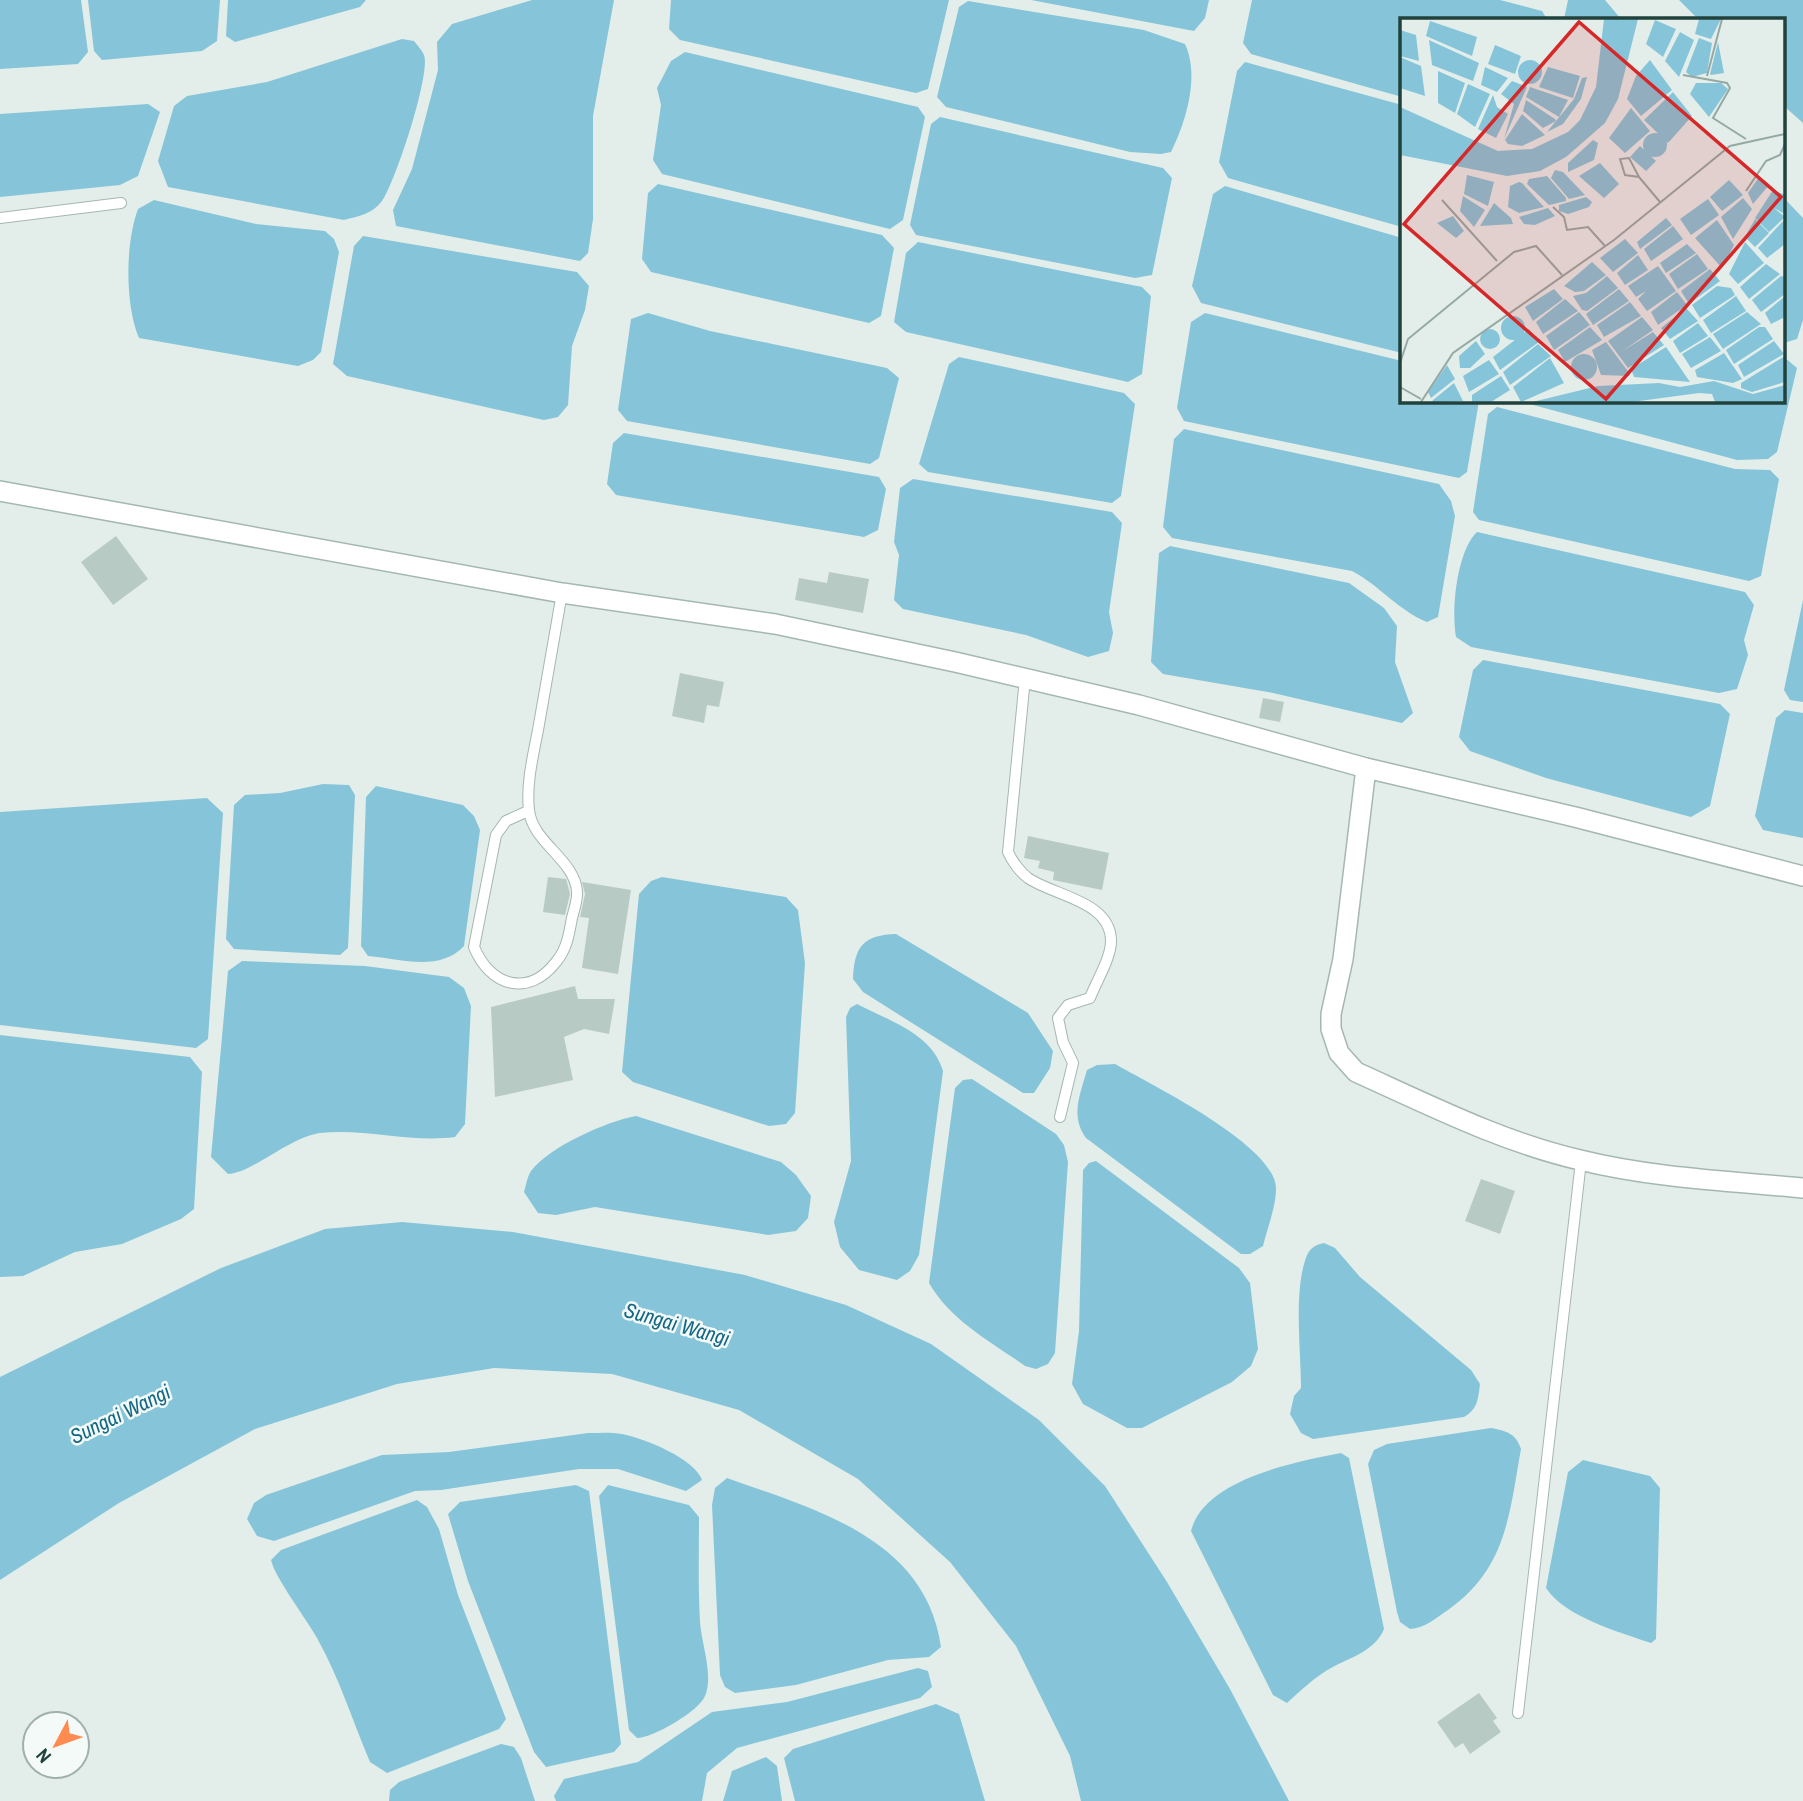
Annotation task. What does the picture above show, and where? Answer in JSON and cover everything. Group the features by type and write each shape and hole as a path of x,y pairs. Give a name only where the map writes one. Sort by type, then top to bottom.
{"street":[{"path":"0,491 562,593 775,624 1139,705 1366,768 1575,817 1803,876"},
{"path":"1366,768 1343,959 1331,1014 1331,1029 1339,1053 1356,1072 1460,1119 1581,1161 1653,1174 1803,1188"}],"lane":[{"path":"0,218 121,202"},
{"path":"528,811 506,821 496,835 474,947 479,959 498,980 517,985 537,979 556,963 568,943 577,892 572,876 537,831 528,811 530,776 562,593"},
{"path":"1025,678 1008,852 1028,878 1091,907 1109,928 1112,943 1090,998 1068,1004 1058,1018 1063,1042 1073,1063 1060,1117"},
{"path":"1518,1713 1581,1161"}],"water":[{"path":"0,0 81,0 88,52 78,64 0,69"},
{"path":"88,0 220,0 217,41 202,51 102,60 94,51"},
{"path":"228,0 366,0 360,7 235,42 226,36"},
{"path":"532,0 614,0 593,116 593,219 588,253 580,261 396,226 393,210 412,169 438,70 437,42 452,24"},
{"path":"671,0 949,0 928,89 916,93 680,40 669,29"},
{"path":"1031,0 1209,0 1205,18 1194,31"},
{"path":"1252,0 1500,0 1542,11 1546,18 1400,18 1400,96 1251,54 1243,43"},
{"path":"1568,0 1605,0 1620,18 1564,18"},
{"path":"1679,0 1803,0 1803,123 1786,108 1786,18 1697,18"},
{"path":"968,1 1144,30 1185,44 1191,84 1182,127 1171,152 1130,152 946,107 937,97 959,7"},
{"path":"402,39 414,41 421,49 425,66 417,105 395,173 382,201 374,209 344,220 168,187 158,161 174,106 187,96 267,82"},
{"path":"685,52 918,107 925,117 903,220 890,229 662,174 653,160 661,105 657,88 671,61"},
{"path":"1245,62 1400,104 1400,226 1228,178 1219,162 1237,71"},
{"path":"148,104 160,112 138,176 120,185 0,197 0,114"},
{"path":"940,117 1163,168 1172,178 1152,275 1135,278 916,235 910,225 931,124"},
{"path":"658,184 882,235 894,248 881,316 869,323 651,272 642,259 648,193"},
{"path":"1225,186 1400,237 1400,353 1201,303 1192,286 1213,194"},
{"path":"154,200 256,224 325,231 334,239 339,252 321,352 313,360 298,366 139,338 131,309 129,256 138,209"},
{"path":"1786,200 1803,218 1803,320 1797,339 1786,342"},
{"path":"363,236 577,272 589,286 585,310 572,346 568,405 558,417 544,420 347,376 333,364 354,246"},
{"path":"918,242 1142,287 1151,296 1142,374 1128,382 906,332 894,322 906,253"},
{"path":"648,313 710,331 887,368 899,378 879,458 870,464 627,421 618,410 631,319"},
{"path":"1205,313 1400,361 1400,402 1479,402 1467,472 1459,478 1184,421 1177,408 1191,322"},
{"path":"959,357 1124,393 1135,404 1121,496 1112,503 928,472 919,464 949,364"},
{"path":"1786,359 1797,368 1777,452 1768,459 1737,460 1522,402 1786,402"},
{"path":"1497,407 1735,469 1770,470 1779,479 1761,576 1749,581 1479,520 1473,512 1488,414"},
{"path":"1184,429 1439,484 1451,501 1455,516 1438,617 1427,622 1417,617 1352,571 1172,538 1163,527 1174,439"},
{"path":"624,433 879,477 886,489 878,530 864,537 616,495 607,484 613,443"},
{"path":"913,479 1112,512 1122,523 1109,612 1113,633 1109,651 1088,657 1026,635 903,609 894,600 899,555 894,542 900,488"},
{"path":"1477,532 1745,592 1754,605 1744,640 1748,655 1737,689 1719,693 1471,647 1456,637 1454,611 1460,566 1470,541"},
{"path":"1170,546 1349,583 1384,608 1397,626 1395,662 1413,713 1402,723 1273,693 1163,674 1151,662 1159,553"},
{"path":"1803,600 1803,702 1790,700 1784,690"},
{"path":"1483,660 1720,704 1730,714 1710,806 1691,817 1546,778 1470,751 1459,737 1473,670"},
{"path":"1785,710 1803,713 1803,838 1763,830 1755,816 1776,718"},
{"path":"323,784 349,785 355,795 348,948 340,955 234,949 226,939 234,805 245,795 280,793"},
{"path":"376,786 463,805 474,816 480,830 464,946 444,959 419,962 368,956 361,946 366,797"},
{"path":"207,798 223,813 208,1039 196,1048 0,1025 0,812"},
{"path":"662,877 786,897 798,910 805,963 795,1113 786,1124 769,1126 633,1082 622,1072 639,894 651,881"},
{"path":"896,934 1028,1013 1053,1051 1050,1068 1034,1093 1023,1093 863,992 853,979 859,951 869,940"},
{"path":"242,961 365,966 449,977 464,988 471,1006 465,1124 455,1137 320,1133 296,1141 248,1168 228,1174 211,1157 228,971"},
{"path":"857,1004 919,1038 937,1058 943,1071 919,1255 910,1271 897,1280 859,1270 840,1247 834,1222 851,1161 846,1017 850,1008"},
{"path":"0,1035 190,1057 202,1072 194,1209 181,1219 122,1244 75,1252 23,1276 0,1277"},
{"path":"1115,1064 1182,1101 1235,1136 1256,1154 1271,1172 1276,1196 1263,1246 1250,1254 1241,1254 1086,1138 1078,1122 1077,1113 1087,1070 1097,1065"},
{"path":"972,1079 1056,1134 1064,1145 1068,1162 1055,1353 1048,1364 1036,1369 1025,1366 972,1329 948,1308 929,1283 955,1088 963,1080"},
{"path":"636,1116 781,1162 796,1175 811,1196 808,1218 796,1231 768,1235 595,1207 556,1215 538,1213 524,1192 530,1173 539,1162 579,1136"},
{"path":"1096,1161 1239,1268 1250,1283 1258,1349 1251,1366 1232,1382 1142,1428 1127,1428 1083,1404 1072,1384 1079,1331 1083,1170 1089,1163"},
{"name":"Sungai Wangi","path":"402,1222 513,1232 745,1275 846,1305 931,1344 1039,1420 1105,1486 1167,1582 1230,1689 1289,1801 1081,1801 1070,1756 1016,1646 950,1562 858,1479 739,1410 612,1374 494,1368 397,1384 255,1429 119,1503 0,1580 0,1377 221,1268 325,1229"},
{"path":"1324,1243 1335,1248 1360,1277 1471,1370 1480,1384 1476,1403 1469,1414 1464,1417 1313,1439 1301,1433 1290,1414 1294,1396 1301,1388 1300,1285 1307,1255 1314,1247"},
{"path":"1491,1428 1510,1434 1521,1449 1508,1518 1494,1558 1468,1594 1430,1622 1410,1629 1400,1622 1397,1612 1368,1464 1374,1450 1387,1444"},
{"path":"588,1433 622,1434 643,1440 679,1457 697,1472 702,1480 686,1491 618,1469 579,1469 441,1490 415,1491 274,1541 257,1536 247,1519 254,1503 266,1495 382,1455 449,1452"},
{"path":"1341,1453 1349,1458 1384,1629 1369,1648 1325,1672 1287,1703 1273,1695 1191,1531 1199,1513 1213,1498 1232,1486 1277,1468"},
{"path":"1583,1460 1650,1476 1660,1488 1656,1639 1651,1643 1579,1615 1546,1588 1568,1472"},
{"path":"727,1478 829,1516 861,1533 890,1554 913,1579 931,1610 941,1647 929,1657 888,1660 796,1685 735,1693 725,1687 720,1675 712,1505 715,1488"},
{"path":"576,1485 589,1491 621,1744 614,1752 546,1767 534,1752 468,1581 448,1514 460,1502"},
{"path":"608,1485 689,1505 699,1517 700,1621 708,1669 705,1696 694,1709 675,1723 654,1734 637,1738 629,1730 599,1496"},
{"path":"417,1500 427,1507 439,1529 458,1595 506,1719 499,1729 387,1773 370,1762 325,1653 278,1577 271,1560 281,1550"},
{"path":"918,1668 928,1671 932,1687 920,1698 737,1748 707,1773 702,1801 556,1801 554,1796 564,1779 638,1762 712,1712 787,1702"},
{"path":"936,1704 959,1714 985,1801 795,1801 784,1758 793,1749"},
{"path":"501,1744 514,1747 521,1758 535,1801 389,1801 390,1790 399,1782"},
{"path":"766,1757 777,1766 782,1801 723,1801 732,1771"}],"building":[{"path":"116,536 148,579 113,605 81,562"},
{"path":"829,572 869,579 863,613 795,600 799,578 827,583"},
{"path":"680,673 724,682 719,707 707,705 704,723 672,716"},
{"path":"1263,698 1284,702 1280,722 1259,718"},
{"path":"1028,836 1109,853 1102,890 1053,880 1054,872 1038,868 1040,861 1024,858"},
{"path":"548,877 566,879 570,894 565,915 543,912"},
{"path":"582,882 631,890 618,974 582,968 589,918 580,917 585,894"},
{"path":"575,986 578,999 615,999 609,1034 584,1029 564,1037 573,1080 495,1097 491,1007"},
{"path":"1481,1179 1515,1191 1500,1234 1465,1221"},
{"path":"1479,1693 1497,1718 1493,1721 1501,1732 1470,1754 1463,1743 1455,1748 1437,1722"}]}
